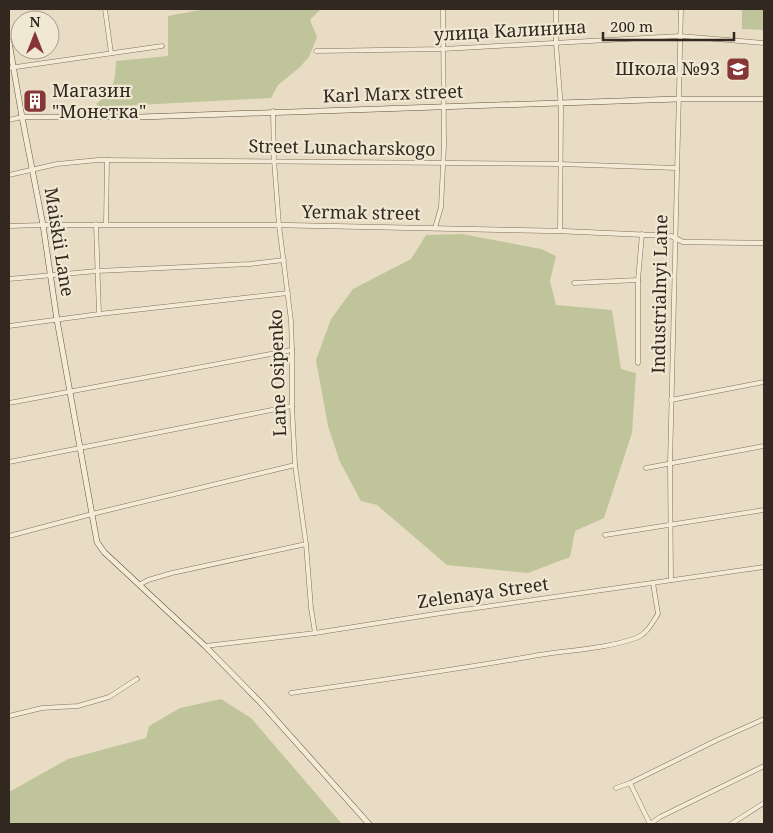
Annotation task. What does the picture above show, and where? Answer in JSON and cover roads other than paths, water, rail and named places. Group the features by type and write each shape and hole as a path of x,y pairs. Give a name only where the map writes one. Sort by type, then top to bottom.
{"main road":[{"name":"Maiskii Lane","path":"9,42 11,68 43,225 57,320 96,538 99,545 138,585 205,646 260,703 369,824"},
{"name":"Karl Marx street","path":"22,117 140,117 273,111 678,99 764,99"}],"street":[{"path":"105,9 111,53"},
{"path":"435,228 441,208 443,163 443,9"},
{"path":"556,9 560,103 560,231"},
{"name":"Industrialnyi Lane","path":"671,580 671,400 681,9"},
{"name":"улица Калинина","path":"316,51 443,49 680,36 764,43"},
{"path":"11,68 162,46"},
{"name":"Lane Osipenko","path":"273,111 274,160 279,225 288,294 292,350 295,465 306,544 315,633"},
{"path":"9,120 22,117"},
{"path":"106,224 107,160"},
{"name":"Street Lunacharskogo","path":"9,175 57,164 107,160 559,164 677,168"},
{"path":"96,224 99,314"},
{"path":"9,226 43,225"},
{"name":"Yermak street","path":"43,225 279,225 435,228 642,234 671,236 683,242 764,242"},
{"path":"638,363 638,280 642,234"},
{"path":"9,279 97,271 250,264 284,260"},
{"path":"574,283 638,280"},
{"path":"9,326 99,314 288,294"},
{"path":"9,403 292,350"},
{"path":"671,400 764,382"},
{"path":"9,462 292,406"},
{"path":"646,468 764,446"},
{"path":"9,536 295,465"},
{"path":"605,535 764,510"},
{"path":"138,585 172,573 306,544"},
{"name":"Zelenaya Street","path":"205,646 315,633 764,567"},
{"path":"292,693 599,647 636,638 644,634 658,614 653,583"},
{"path":"9,716 42,708 78,706 109,697 137,679"},
{"path":"616,788 764,719"},
{"path":"630,783 650,824 660,817 764,766"},
{"path":"731,824 764,803"}],"place":[{"name":"Школа №93","path":"738,69"},
{"name":"Магазин \"Монетка\"","path":"35,101"}]}
